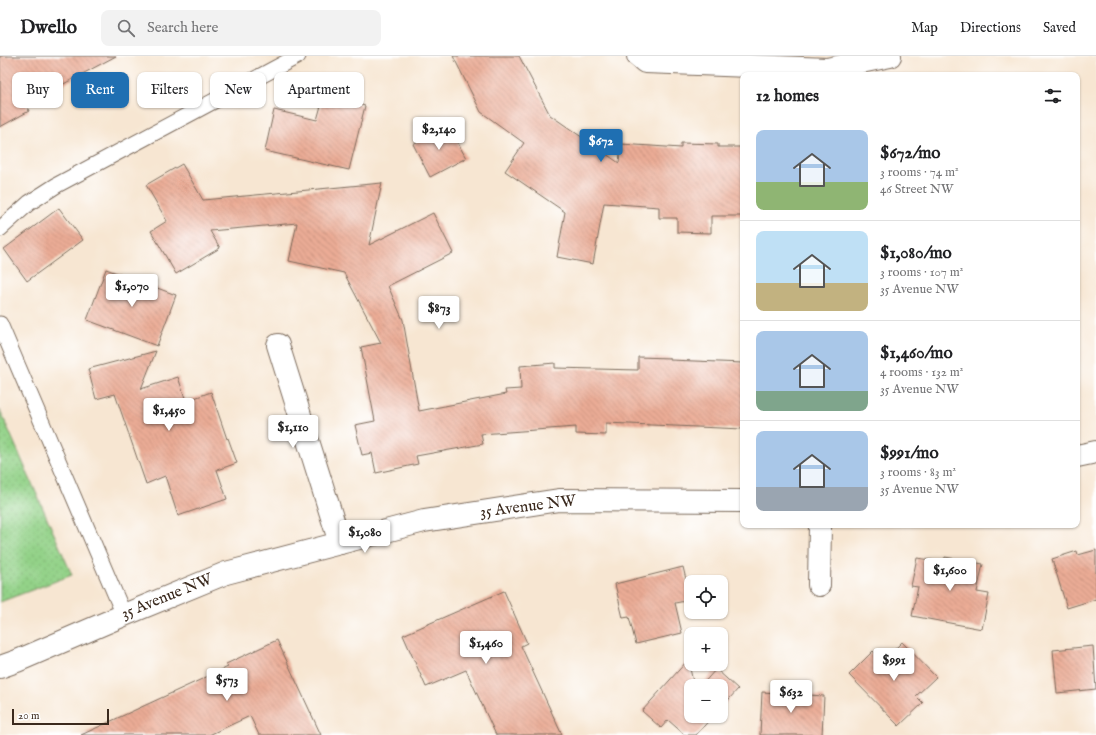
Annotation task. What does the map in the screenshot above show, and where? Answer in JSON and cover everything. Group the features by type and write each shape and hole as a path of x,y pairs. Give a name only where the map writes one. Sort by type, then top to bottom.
{"street":[{"path":"642,59 827,69 890,56"},
{"path":"278,345 340,543"},
{"path":"1080,455 1096,452"},
{"name":"35 Avenue NW","path":"0,667 226,573 424,521 559,500 740,501"},
{"path":"819,585 820,528"}],"lane":[{"path":"0,228 29,203 57,185 298,56"},
{"path":"0,324 124,615"}],"green space":[{"path":"0,410 72,575 0,602"}],"building":[{"path":"0,56 116,56 86,72 71,72 71,80 63,84 63,72 12,72 12,108 28,108 29,111 0,127"},
{"path":"453,56 519,56 550,115 619,163 621,144 681,148 681,143 718,144 718,147 740,147 740,216 711,216 711,233 677,232 677,218 659,218 659,207 604,203 593,264 557,257 565,212 505,171 524,143 481,112"},
{"path":"365,106 349,170 265,151 274,110 317,120 320,108 364,108"},
{"path":"448,125 466,158 430,177 413,144"},
{"path":"182,164 203,200 382,183 369,245 433,213 453,253 388,286 403,320 419,411 506,394 505,390 521,389 520,366 555,363 555,368 638,370 638,357 670,358 670,360 740,363 740,429 606,423 606,435 576,434 576,427 481,434 483,444 416,456 418,464 376,473 372,453 362,455 355,425 375,421 361,347 381,343 344,273 289,261 297,223 210,231 220,248 176,274 151,231 167,221 146,185"},
{"path":"59,208 83,240 27,281 4,249"},
{"path":"106,269 176,295 157,346 87,320"},
{"path":"156,351 141,389 178,377 186,401 211,392 237,463 217,470 227,499 178,516 165,476 146,484 115,394 96,399 88,369"},
{"path":"1096,550 1096,599 1067,608 1052,559 1077,551 1078,555"},
{"path":"945,557 983,564 977,592 989,594 982,629 912,616 918,587 911,586 917,558 944,562"},
{"path":"683,567 685,575 684,601 675,603 682,633 636,644 629,617 623,618 615,584"},
{"path":"504,591 527,643 521,646 562,735 496,735 466,670 426,687 403,635"},
{"path":"277,640 321,735 259,735 250,716 209,735 81,735 228,667 226,664"},
{"path":"902,642 936,677 916,696 923,703 899,726 849,675 873,651 883,661"},
{"path":"1093,646 1096,689 1057,693 1053,650"},
{"path":"684,664 684,671 691,671 692,679 684,679 684,723 707,723 696,735 685,735 668,720 661,728 642,711"},
{"path":"714,671 718,671 727,679 707,679"},
{"path":"728,680 738,689 728,700"},
{"path":"762,692 824,696 822,735 760,735"}]}
